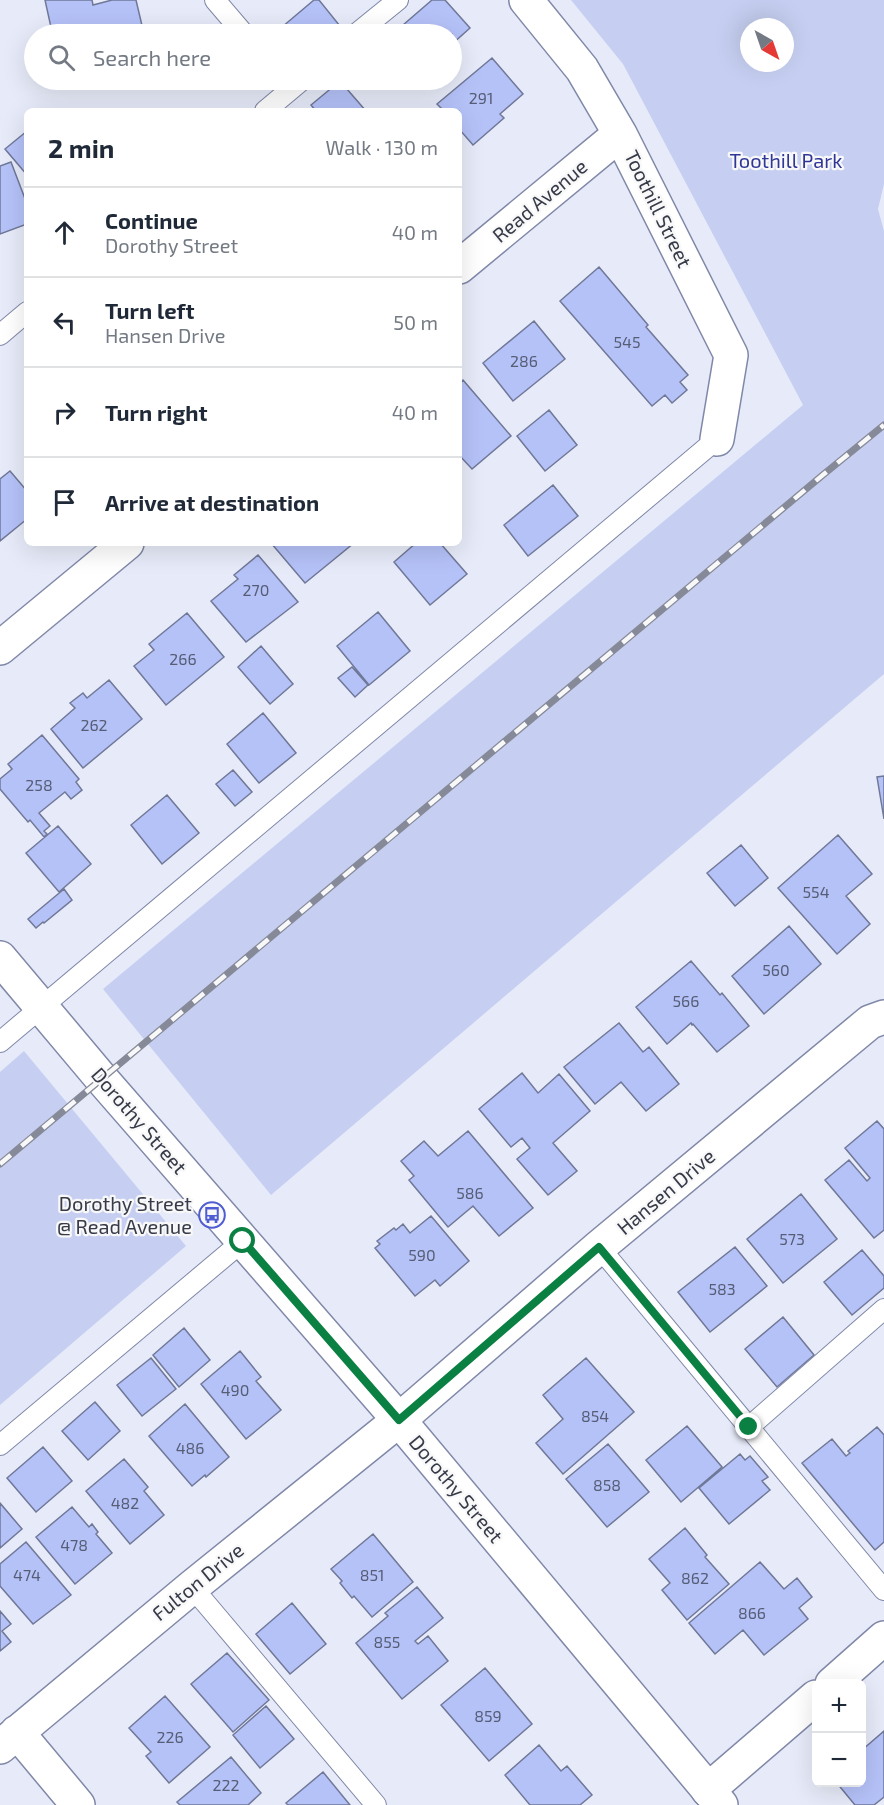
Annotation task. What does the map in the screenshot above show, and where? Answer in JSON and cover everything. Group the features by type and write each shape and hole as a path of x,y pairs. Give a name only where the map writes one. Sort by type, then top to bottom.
{"street":[{"name":"Toothill Street","path":"526,0 582,69 620,134 731,356 717,439"},
{"name":"Read Avenue","path":"462,265 620,134"},
{"path":"0,648 123,546"},
{"name":"Dorothy Street","path":"0,958 399,1420 715,1797"},
{"name":"Hansen Drive","path":"399,1420 599,1247 870,1022 884,1017"},
{"name":"Fulton Drive","path":"8,1739 399,1420"},
{"path":"837,1679 884,1638"},
{"path":"715,1797 812,1701"},
{"path":"8,1739 78,1805"}],"lane":[{"path":"215,0 235,24"},
{"path":"368,24 398,0"},
{"path":"267,108 284,90"},
{"path":"0,335 24,315"},
{"path":"0,1042 717,439"},
{"path":"0,1444 243,1241"},
{"path":"599,1247 884,1590"},
{"path":"749,1427 884,1309"},
{"path":"192,1587 376,1805"}],"green space":[{"name":"Toothill Park","path":"571,0 884,0 884,184 878,209 884,231 884,674 271,1195 103,989 803,405 623,64"},
{"path":"24,1051 186,1246 0,1405 0,1072"}],"building":[{"path":"45,0 92,0 93,5 112,0 136,0 142,24 50,24"},
{"path":"314,0 319,0 338,24 286,24"},
{"path":"432,0 445,0 470,28 462,35 462,24 404,24"},
{"path":"492,58 523,94 500,114 504,118 473,145 462,132 462,108 441,108 437,104 454,90 462,90 462,83"},
{"path":"329,90 348,90 363,108 314,108 311,105"},
{"path":"24,133 24,171 5,149"},
{"path":"11,162 24,196 24,225 0,234 0,166"},
{"path":"599,267 648,325 646,327 688,375 680,382 687,390 672,403 665,395 652,406 560,301"},
{"path":"534,321 565,359 513,401 483,363"},
{"path":"462,381 511,436 472,469 462,458"},
{"path":"549,410 577,445 545,471 517,436"},
{"path":"10,471 24,487 24,521 0,541 0,479"},
{"path":"553,485 578,516 528,556 504,525"},
{"path":"274,546 350,546 305,583"},
{"path":"413,546 443,546 467,574 430,605 394,562"},
{"path":"258,555 298,602 246,642 211,601 238,579 234,575"},
{"path":"378,612 410,651 369,685 337,646"},
{"path":"187,613 224,657 166,705 134,666 154,650 149,644"},
{"path":"261,646 293,684 270,704 238,667"},
{"path":"352,667 368,685 355,697 338,678"},
{"path":"109,680 142,719 83,768 51,729 75,708 70,703 83,693 87,698"},
{"path":"263,713 296,753 259,783 227,744"},
{"path":"42,735 79,779 76,782 82,790 71,799 65,792 39,813 50,826 44,831 47,834 44,837 0,789 0,779 12,769 8,764"},
{"path":"233,770 252,792 235,806 216,784"},
{"path":"884,776 884,819 877,777"},
{"path":"167,795 199,833 162,864 131,825"},
{"path":"58,826 91,864 59,892 26,853"},
{"path":"838,835 872,874 846,896 870,924 837,954 778,888"},
{"path":"741,845 768,878 735,906 707,873"},
{"path":"64,889 72,900 36,928 28,919"},
{"path":"789,926 821,964 764,1014 732,976"},
{"path":"691,961 720,995 722,993 749,1026 717,1052 691,1023 667,1044 636,1007"},
{"path":"619,1023 643,1052 649,1047 679,1084 646,1111 621,1082 595,1104 564,1067"},
{"path":"522,1073 538,1093 559,1074 590,1111 553,1143 577,1171 548,1195 517,1159 530,1148 522,1138 511,1147 479,1109"},
{"path":"877,1121 884,1129 884,1230 874,1238 825,1180 849,1160 867,1181 870,1178 845,1148"},
{"path":"468,1131 533,1208 499,1236 473,1206 448,1227 409,1180 414,1176 401,1161 424,1141 438,1156"},
{"path":"801,1194 837,1239 783,1283 747,1239"},
{"path":"431,1216 469,1261 440,1286 435,1280 415,1296 375,1248 380,1244 377,1241 394,1228 396,1230 403,1224 410,1233"},
{"path":"735,1247 767,1286 710,1332 678,1292"},
{"path":"862,1250 884,1276 884,1288 852,1315 824,1282"},
{"path":"783,1317 814,1355 777,1387 745,1349"},
{"path":"184,1328 210,1360 179,1387 153,1355"},
{"path":"240,1351 261,1377 256,1381 281,1410 246,1439 201,1384"},
{"path":"151,1358 176,1389 142,1416 117,1385"},
{"path":"586,1358 634,1412 563,1474 536,1443 563,1419 543,1395"},
{"path":"95,1402 120,1431 88,1460 62,1431"},
{"path":"185,1404 229,1457 192,1486 149,1436"},
{"path":"687,1426 722,1467 681,1502 646,1460"},
{"path":"877,1427 884,1435 884,1542 875,1550 802,1463 832,1439 846,1456 850,1453 848,1451"},
{"path":"608,1444 649,1492 607,1527 566,1479"},
{"path":"43,1447 72,1481 36,1512 7,1478"},
{"path":"740,1454 745,1460 750,1456 768,1477 762,1481 770,1490 729,1524 699,1488"},
{"path":"124,1459 148,1487 144,1491 164,1515 130,1544 86,1491"},
{"path":"0,1503 22,1529 0,1548"},
{"path":"72,1507 89,1527 92,1524 98,1532 96,1534 112,1553 75,1584 36,1537"},
{"path":"685,1528 707,1555 705,1557 729,1584 687,1620 662,1590 670,1583 649,1559"},
{"path":"373,1534 413,1582 372,1617 354,1596 352,1598 340,1583 342,1581 331,1569"},
{"path":"26,1542 71,1595 33,1624 0,1586 0,1564"},
{"path":"760,1562 784,1589 797,1578 812,1597 799,1608 808,1619 764,1655 743,1630 715,1654 689,1623"},
{"path":"417,1587 443,1618 415,1641 418,1644 428,1636 448,1661 402,1699 356,1643 388,1616 385,1613"},
{"path":"292,1603 326,1644 290,1674 256,1634"},
{"path":"0,1611 11,1624 2,1631 11,1642 0,1651"},
{"path":"227,1653 269,1700 233,1732 191,1684"},
{"path":"485,1668 532,1724 489,1761 441,1705"},
{"path":"165,1696 210,1747 169,1783 146,1756 151,1752 129,1728"},
{"path":"266,1706 294,1739 260,1768 233,1735"},
{"path":"884,1731 884,1797 874,1805 855,1805 840,1787 866,1787 866,1747"},
{"path":"539,1745 561,1771 567,1766 592,1795 580,1805 530,1805 505,1775"},
{"path":"231,1757 261,1793 248,1805 180,1805 177,1802"},
{"path":"323,1772 350,1805 288,1805 286,1803"}],"railway":[{"path":"0,1164 884,425"}],"place":[{"name":"Dorothy Street @ Read Avenue","path":"212,1215"}],"route":[{"path":"243,1241 399,1420 599,1247 749,1427"}]}
